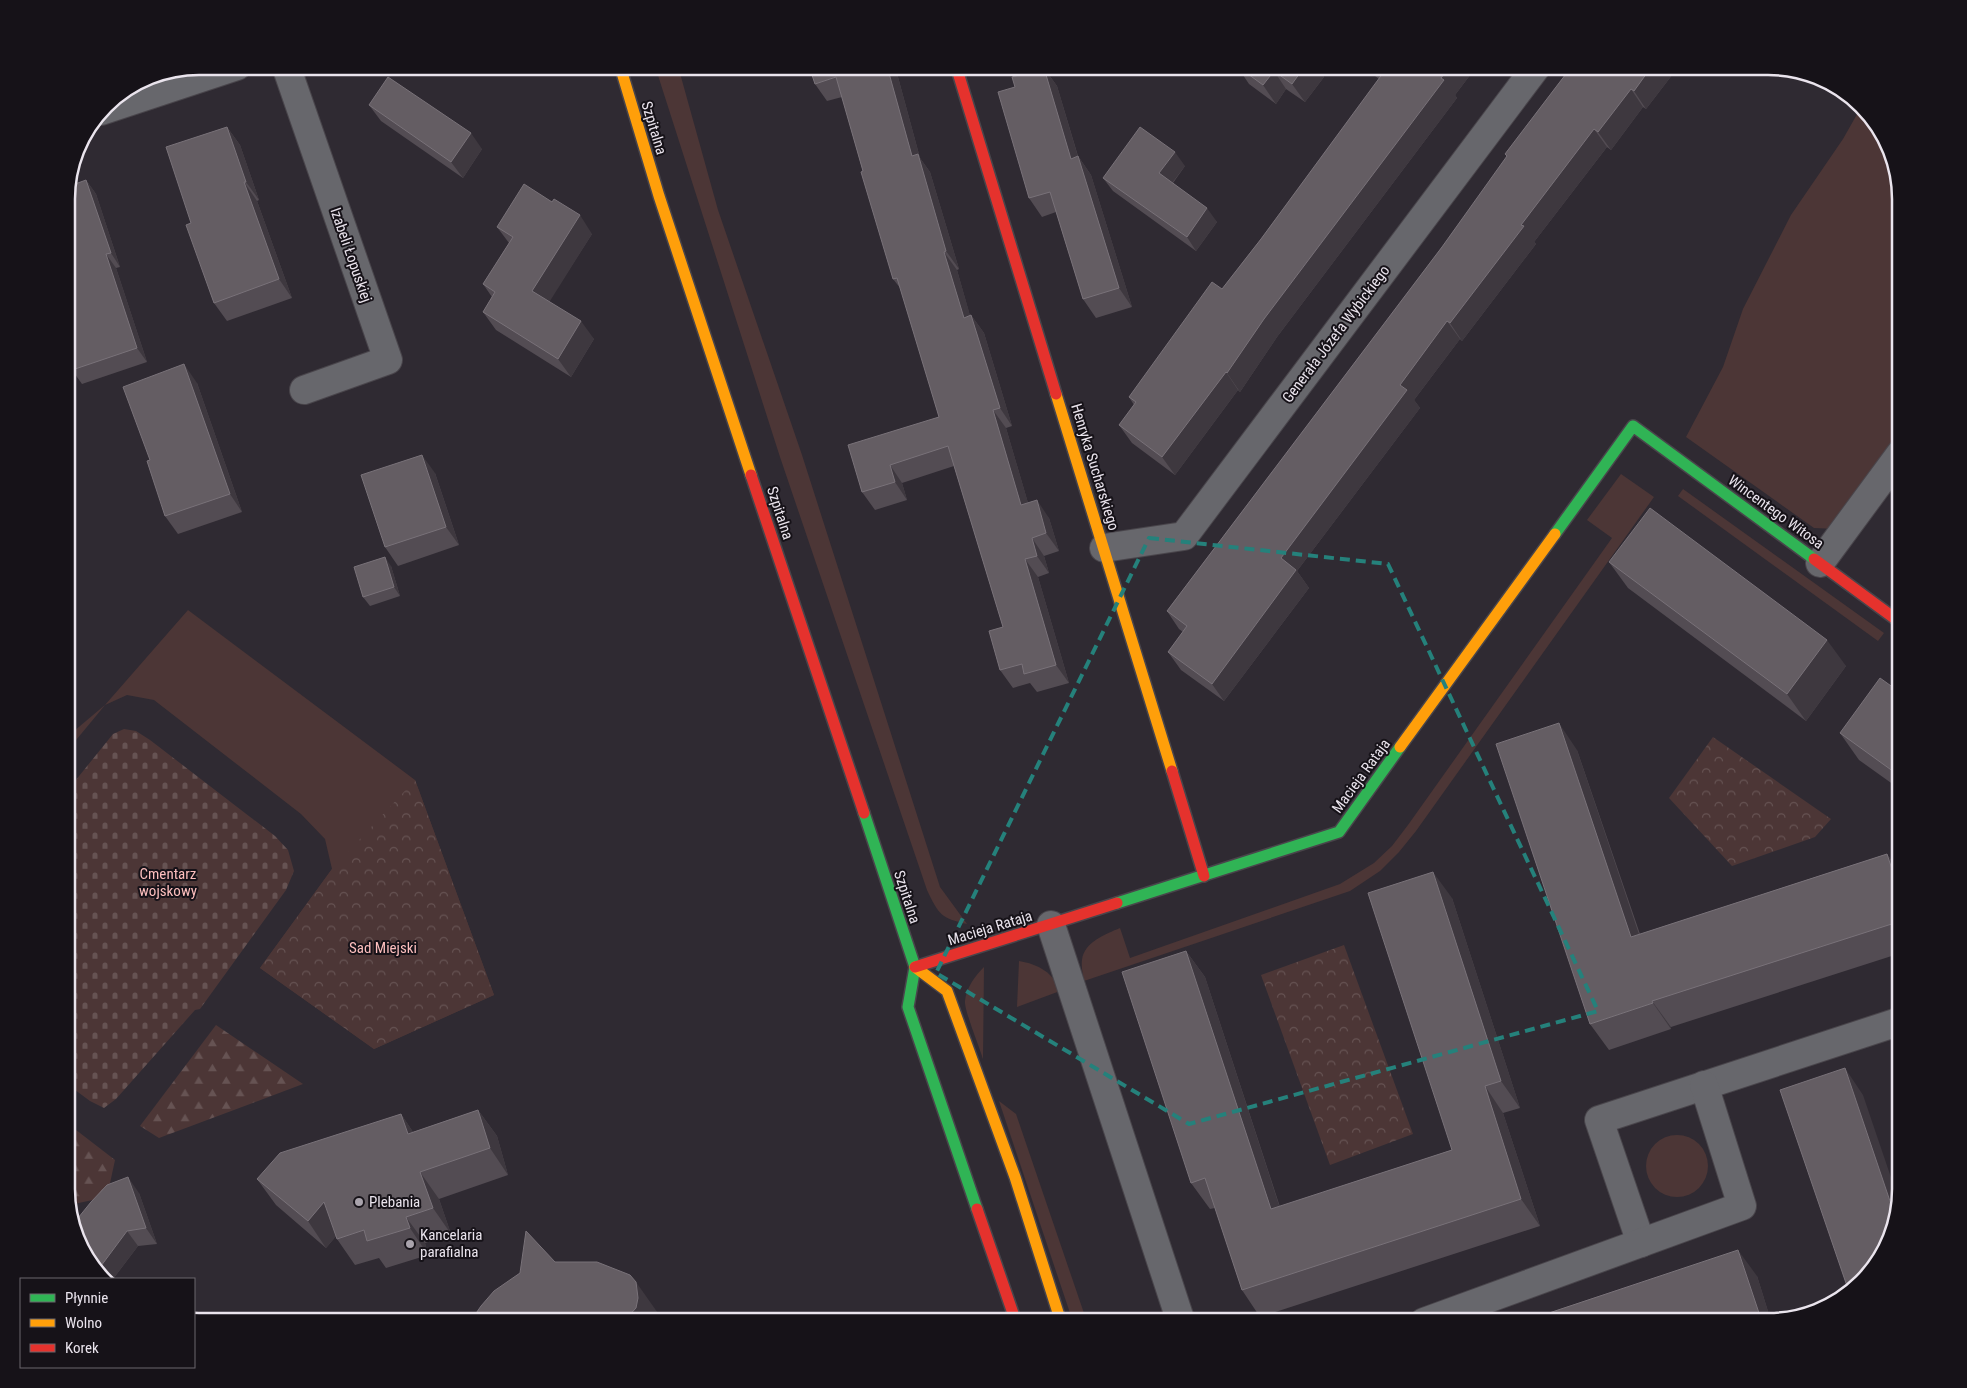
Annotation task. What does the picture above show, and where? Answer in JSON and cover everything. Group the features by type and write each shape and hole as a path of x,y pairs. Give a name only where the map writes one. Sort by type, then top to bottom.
{"street":[{"path":"118,105 210,75"},
{"name":"Izabeli Łopuskiej","path":"289,75 388,360 304,390"},
{"name":"Szpitalna","path":"623,75 666,215 915,967 908,1007 1013,1313"},
{"name":"Henryka Sucharskiego","path":"959,75 1204,876"},
{"name":"Generała Józefa Wybickiego","path":"1104,548 1184,536 1530,75"},
{"name":"Macieja Rataja","path":"915,967 1339,832 1633,426"},
{"name":"Wincentego Witosa","path":"1633,426 1892,616"},
{"path":"1820,564 1892,465"},
{"path":"1051,925 1178,1313"},
{"path":"915,967 947,990 1015,1177 1058,1313"},
{"path":"1641,1243 1598,1120 1892,1024"},
{"path":"1449,1313 1742,1206 1704,1086"}],"highlighted area":[{"path":"1149,538 1388,564 1598,1011 1189,1124 936,973"}],"green space":[{"path":"658,75 680,75 718,210 802,455 940,887 967,924 951,920 942,914 927,890 780,457"},
{"path":"1857,113 1871,130 1883,151 1891,183 1892,447 1837,529 1814,528 1686,437 1723,367 1743,309 1791,215 1843,139"},
{"path":"1621,474 1654,497 1416,831 1380,871 1350,891 1084,981 1082,963 1087,948 1096,940 1120,928 1130,958 1340,884 1374,863 1392,846 1408,825 1612,538 1587,520"},
{"path":"1683,489 1884,633 1878,641 1678,496"},
{"path":"188,610 415,780 494,995 374,1049 260,968 332,869 325,839 301,814 154,700 127,695 105,705"},
{"path":"105,705 75,741 75,730"},
{"name":"Cmentarz wojskowy","path":"124,729 136,731 150,740 275,836 288,850 294,871 286,890 200,1009 195,1010 116,1099 104,1108 75,1090 75,781 113,734"},
{"path":"1713,737 1831,819 1815,837 1732,866 1669,798"},
{"name":"Sad Miejski","path":"415,780 494,995 374,1049 260,968 332,869"},
{"path":"1344,945 1413,1134 1330,1165 1261,975"},
{"path":"1019,961 1033,964 1044,970 1054,979 1060,991 1017,1007"},
{"path":"984,967 983,1059 969,1020 965,1001 971,982"},
{"path":"216,1025 303,1084 159,1138 140,1126"},
{"path":"999,1101 1016,1114 1084,1313 1070,1313"},
{"path":"75,1129 115,1160 107,1197 76,1204"},
{"path":"1671,1135 1683,1135 1699,1144 1706,1154 1708,1166 1706,1178 1699,1188 1683,1197 1671,1197 1660,1192 1651,1183 1646,1172 1646,1160 1651,1149 1660,1140"}],"building":[{"path":"812,75 890,75 912,156 918,154 964,318 971,315 1000,408 993,410 1021,505 1037,500 1046,533 1032,538 1037,556 1025,559 1056,665 1024,674 1022,664 1000,670 989,631 1003,627 948,446 890,465 895,482 862,492 848,445 939,417 897,278 893,279 861,172 863,171 836,77 815,84"},
{"path":"1019,75 1046,75 1071,159 1078,156 1119,288 1083,299 1050,192 1029,198 998,92 1015,87 1012,77"},
{"path":"1249,75 1271,75 1263,85"},
{"path":"1280,75 1298,75 1292,84"},
{"path":"1382,75 1443,75 1441,78 1444,80 1264,319 1227,373 1162,457 1119,425 1136,402 1129,397 1212,282 1222,289"},
{"path":"1565,75 1646,75 1634,91 1631,89 1598,132 1594,129 1521,225 1524,226 1450,323 1447,321 1400,385 1407,390 1281,558 1296,570 1212,684 1168,652 1187,626 1167,611 1442,247 1507,156 1505,154"},
{"path":"388,77 471,133 451,162 369,105"},
{"path":"227,127 246,182 244,182 279,279 214,303 186,225 191,223 166,147"},
{"path":"1140,127 1175,152 1159,173 1207,208 1187,237 1103,178"},
{"path":"86,180 111,253 106,254 137,348 75,369 75,191 76,184"},
{"path":"524,184 552,202 554,199 580,215 532,291 581,321 558,359 483,312 495,292 483,284 513,237 497,227"},
{"path":"184,364 230,494 165,516 147,461 150,460 123,387"},
{"path":"422,455 446,527 385,547 361,475"},
{"path":"1650,508 1827,640 1787,694 1609,562"},
{"path":"385,557 394,587 363,597 354,567"},
{"path":"1880,678 1892,687 1892,771 1840,733"},
{"path":"1559,723 1631,937 1887,854 1892,869 1892,924 1652,1001 1653,1003 1590,1024 1496,744"},
{"path":"1433,872 1501,1081 1485,1086 1521,1199 1242,1290 1205,1178 1191,1183 1122,972 1186,951 1271,1209 1452,1150 1368,893"},
{"path":"1845,1068 1891,1204 1879,1244 1861,1271 1847,1285 1780,1090"},
{"path":"478,1110 490,1148 420,1172 433,1208 406,1217 410,1228 367,1241 364,1230 337,1239 324,1202 308,1221 257,1179 280,1153 401,1114 408,1134"},
{"path":"128,1177 146,1228 127,1231 102,1265 84,1237 78,1218 107,1185"},
{"path":"526,1231 555,1262 597,1262 630,1275 636,1282 638,1298 636,1308 631,1313 476,1313 494,1291 520,1273"},
{"path":"1738,1250 1759,1313 1549,1313"}],"traffic: fast":[{"path":"1555,534 1633,426 1814,559"},
{"path":"1117,903 1339,832 1400,747"},
{"path":"864,813 915,967 908,1007 977,1209"}],"traffic: slow":[{"path":"623,75 659,196 751,475"},
{"path":"1056,394 1172,771"},
{"path":"1400,747 1555,534"},
{"path":"915,967 947,991 1015,1177 1058,1313"}],"traffic: jam":[{"path":"959,75 1056,394"},
{"path":"751,475 864,813"},
{"path":"1814,559 1892,616"},
{"path":"1172,771 1204,876"},
{"path":"915,967 1117,903"},
{"path":"977,1209 1013,1313"}],"place":[{"name":"Plebania","path":"359,1202"},
{"name":"Kancelaria parafialna","path":"410,1244"}]}
